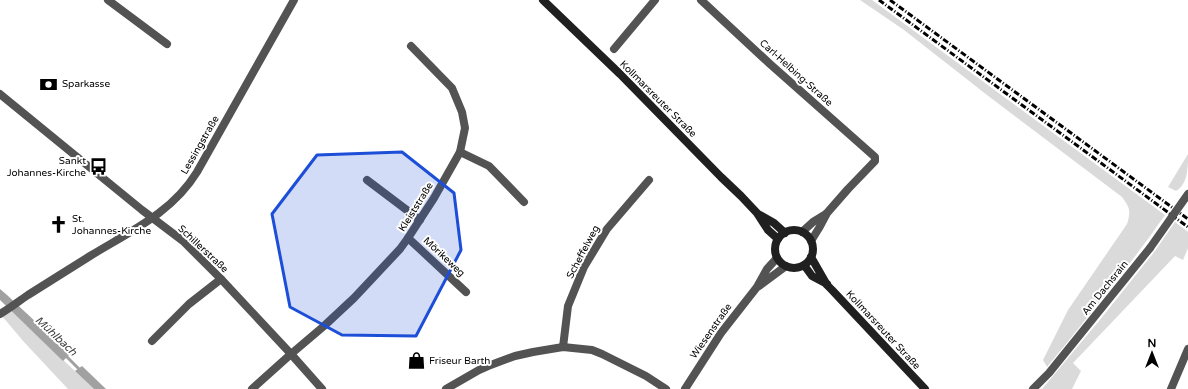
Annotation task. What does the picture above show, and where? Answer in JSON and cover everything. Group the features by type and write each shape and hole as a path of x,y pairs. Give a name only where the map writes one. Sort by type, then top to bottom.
{"main road":[{"name":"Kollmarsreuter Straße","path":"543,0 620,74 757,213 768,230 778,239"},
{"name":"Kollmarsreuter Straße","path":"757,213 774,223 784,232"},
{"path":"792,230 802,232 807,235 811,241 813,249 811,257 804,265 796,268 786,266 777,258 775,249 778,239 784,232 792,230"},
{"path":"811,257 827,285"},
{"path":"804,265 812,276 827,285"},
{"name":"Kollmarsreuter Straße","path":"827,285 925,389"}],"street":[{"path":"108,0 167,44"},
{"name":"Lessingstraße","path":"3,312 152,218 174,200 193,178 270,45 294,0"},
{"path":"614,49 655,0"},
{"name":"Carl-Helbing-Straße","path":"701,0 770,64 873,155 875,161 827,213"},
{"name":"Kleiststraße","path":"252,389 354,298 400,249 434,198 460,152 465,128 462,112 452,88 411,46"},
{"name":"Schillerstraße","path":"0,94 152,218 183,241 221,279 322,389"},
{"path":"460,152 489,166 524,202"},
{"path":"367,180 420,220"},
{"name":"Scheffelweg","path":"563,347 568,306 584,267 607,229 649,180"},
{"name":"Am Dachsrain","path":"1033,389 1049,373 1150,248 1188,194"},
{"path":"802,232 813,222 827,213"},
{"path":"811,241 820,228 827,213"},
{"name":"Mörikeweg","path":"408,238 466,292"},
{"name":"Wiesenstraße","path":"685,389 721,333 757,287 767,269 777,258"},
{"name":"Wiesenstraße","path":"757,287 786,266"},
{"path":"152,341 189,304 221,279"},
{"path":"446,389 478,370 515,356 563,347 592,350 602,354 646,376 666,389"},
{"path":"1171,389 1188,349"}],"highlighted area":[{"path":"402,152 454,193 461,250 416,336 342,335 290,307 272,214 317,155"}],"shaded area":[{"path":"860,0 872,0 1165,215 1093,311 1047,367 1043,360 1068,310 1127,224 1129,210 1127,204 1122,197 904,30"},
{"path":"1188,154 1185,180 1176,191 1168,187"},
{"path":"1175,222 1188,232 1188,248 1183,260 1175,256 1073,363 1081,371 1072,389 1042,389 1155,251"},
{"path":"0,289 70,354 63,361 0,300"},
{"path":"10,310 94,389 68,389 2,316"},
{"path":"82,366 106,389 94,389 75,371"}],"waterway":[{"name":"Mühlbach","path":"65,355 81,371"}],"railway":[{"path":"879,0 1188,227"},
{"path":"890,0 1188,219"}],"place":[{"name":"Sparkasse","path":"49,84"},
{"name":"Sankt Johannes-Kirche","path":"99,167"},
{"name":"St. Johannes-Kirche","path":"59,225"},
{"name":"Friseur Barth","path":"416,361"}]}
